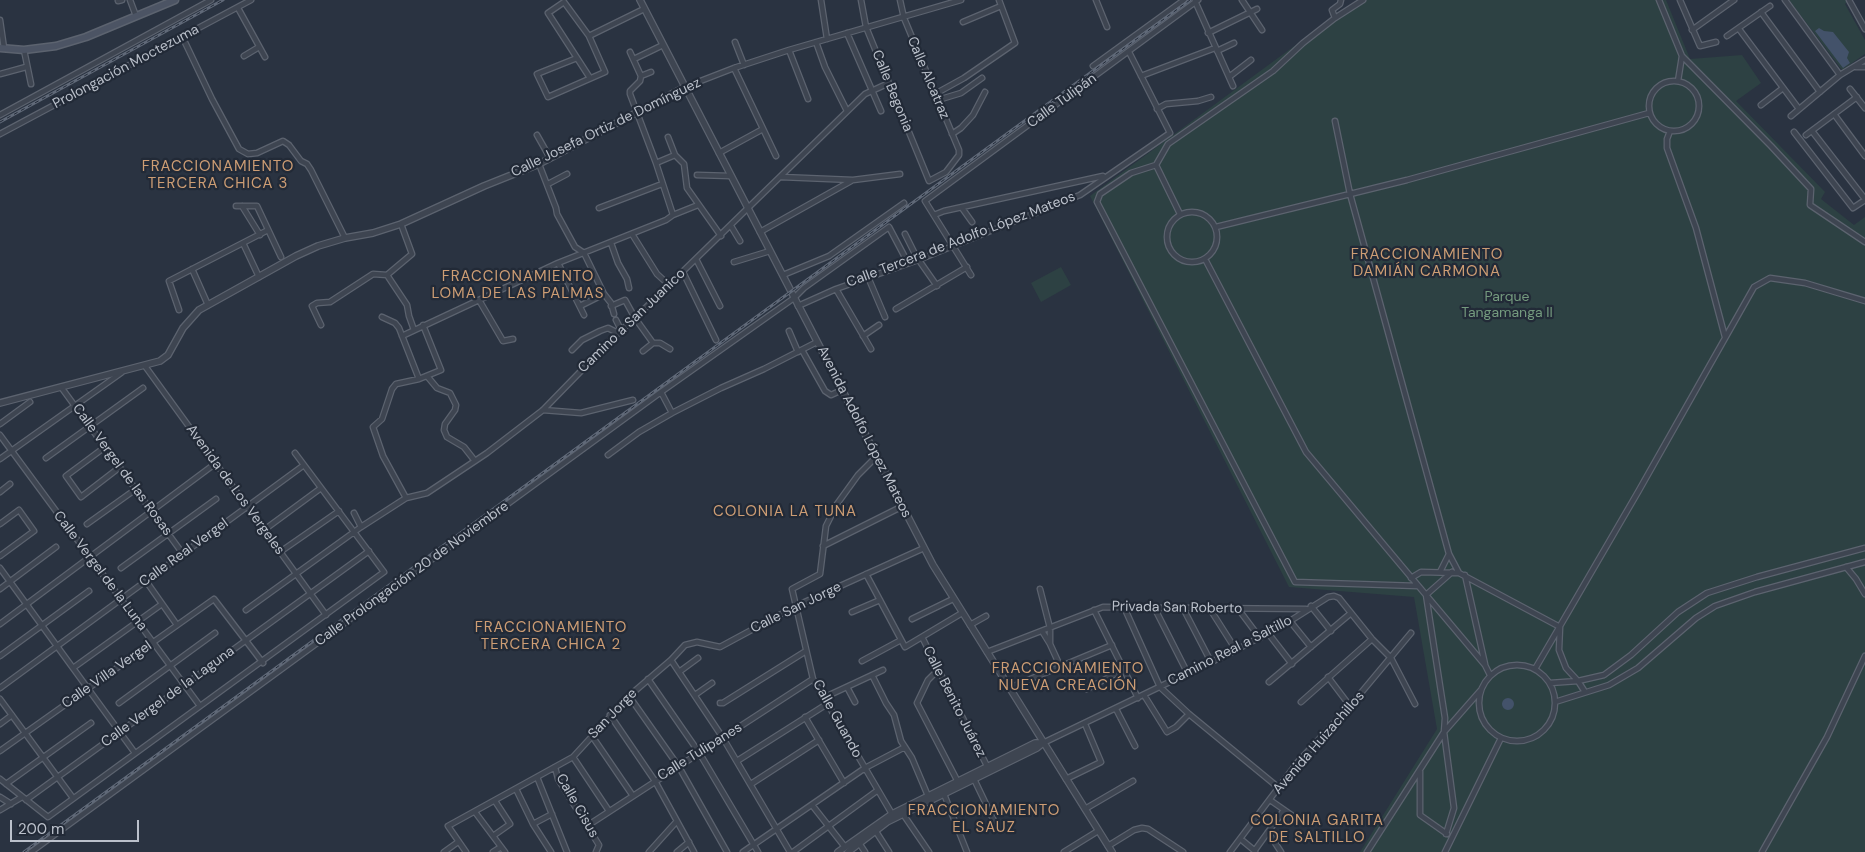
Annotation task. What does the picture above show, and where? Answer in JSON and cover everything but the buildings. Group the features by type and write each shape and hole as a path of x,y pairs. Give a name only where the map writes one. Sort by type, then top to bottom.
{"main road":[{"path":"2,48 24,50 56,46 86,37 175,0"}],"street":[{"path":"130,0 136,16"},
{"path":"0,114 211,0"},
{"name":"Prolongación Moctezuma","path":"0,134 251,0"},
{"name":"Avenida Adolfo López Mateos","path":"640,0 924,548 953,599 1112,852"},
{"path":"821,0 827,39"},
{"name":"Calle Begonia","path":"860,0 866,27 929,181 946,172 960,155"},
{"name":"Calle Alcatraz","path":"900,0 904,18 960,155"},
{"path":"939,0 940,6"},
{"name":"Calle Josefa Ortiz de Domínguez","path":"0,402 145,366 165,359 187,323 196,313 307,251 345,238 373,233 401,224 484,186 539,164 685,87 788,50 961,0"},
{"path":"935,94 964,78 973,70 1013,46 1015,43 999,0"},
{"path":"1096,0 1108,27"},
{"path":"1093,66 1184,0"},
{"path":"1242,0 1262,30"},
{"path":"1335,18 1332,10 1340,4 1341,0"},
{"path":"1364,0 1335,18 1273,71 1168,144 1156,165 1131,172 1100,194 1097,202 1295,582 1418,586"},
{"path":"1659,0 1682,56 1811,189 1810,205 1865,242"},
{"path":"1692,30 1734,0"},
{"path":"1785,0 1840,75"},
{"path":"1849,0 1865,28"},
{"path":"1196,1 1208,33 1233,86"},
{"name":"Calle Tulipán","path":"934,215 925,201 1130,52 1196,1"},
{"path":"1682,1 1700,46 1716,42"},
{"path":"577,58 537,74 548,98 605,72 589,36 564,2 548,13 590,78"},
{"path":"963,22 1001,6"},
{"path":"1727,36 1770,6"},
{"path":"238,8 265,57"},
{"path":"589,36 644,9"},
{"path":"1208,33 1257,9"},
{"path":"1761,12 1820,92"},
{"path":"0,22 2,48"},
{"path":"1739,29 1799,109"},
{"path":"847,33 881,111"},
{"path":"182,36 212,99 239,149 248,154 257,153 283,140 290,145 301,161 311,170 345,238"},
{"path":"735,42 744,65"},
{"path":"816,42 825,67 847,111"},
{"path":"1141,76 1234,43"},
{"path":"634,59 663,45"},
{"path":"244,56 259,47"},
{"path":"24,50 30,84"},
{"path":"788,50 808,99"},
{"path":"630,52 641,76 640,81 630,92 673,215"},
{"path":"1130,52 1157,108 1166,104 1192,102 1211,97"},
{"path":"1678,81 1682,56"},
{"path":"1229,77 1250,60"},
{"path":"1791,116 1840,75 1865,60"},
{"path":"0,74 26,67"},
{"path":"1852,68 1865,67"},
{"path":"734,68 776,156"},
{"path":"641,76 651,72"},
{"path":"938,100 960,92 982,78"},
{"path":"1678,81 1689,86 1694,91 1698,99 1698,112 1696,118 1687,128 1680,131 1670,131 1658,126 1649,113 1648,105 1653,91 1666,82 1678,81"},
{"name":"Camino a San Juanico","path":"246,610 361,527 406,498 427,493 475,461 543,410 619,331 731,226 847,111 865,94 889,83"},
{"path":"1761,106 1783,88"},
{"path":"1850,88 1865,108"},
{"path":"952,134 961,128 972,115 985,92"},
{"path":"1806,135 1857,98"},
{"name":"Calle Tercera de Adolfo López Mateos","path":"798,306 836,289 918,260 1080,195 1170,133 1157,108"},
{"path":"1216,227 1350,194 1649,113"},
{"path":"1834,114 1865,156"},
{"path":"1335,121 1350,194 1449,554 1459,573"},
{"path":"719,153 763,129"},
{"path":"1794,132 1852,208 1865,199 1812,130"},
{"path":"1670,131 1667,148 1696,228 1725,337"},
{"path":"537,135 550,158"},
{"path":"668,138 675,155 684,164 686,170 685,185 720,236"},
{"path":"656,163 675,155"},
{"path":"539,164 548,184 557,214 575,247 584,253 614,314"},
{"path":"1156,165 1180,214"},
{"path":"548,184 567,174"},
{"path":"781,177 853,180 900,174"},
{"path":"697,175 731,176"},
{"path":"971,274 934,215 1106,176"},
{"path":"760,232 853,180"},
{"path":"599,208 662,184"},
{"path":"783,275 829,256 904,203"},
{"path":"402,336 558,263 666,220 698,204"},
{"path":"236,206 257,206 280,257"},
{"path":"242,206 260,234"},
{"path":"962,208 972,222"},
{"path":"1191,211 1200,212 1208,216 1216,227 1217,245 1205,259 1192,262 1183,260 1175,256 1170,249 1167,231 1175,218 1180,214 1191,211"},
{"path":"321,325 312,306 317,303 330,302 373,274 387,275 412,254 401,224"},
{"path":"731,226 740,241"},
{"path":"794,298 804,288 889,227 908,263"},
{"path":"179,310 169,281 268,230"},
{"path":"632,234 658,274 669,285"},
{"path":"905,234 918,260 937,286"},
{"path":"243,243 259,277"},
{"path":"610,243 627,279 628,288"},
{"path":"734,262 770,251"},
{"path":"696,259 720,306"},
{"path":"1205,259 1306,452 1485,665 1490,675"},
{"path":"558,263 584,315"},
{"path":"896,309 967,267"},
{"path":"192,270 208,306"},
{"path":"683,272 716,340"},
{"path":"387,275 407,305 414,330"},
{"path":"868,277 885,317"},
{"path":"1535,669 1754,287 1770,278 1805,284 1865,301"},
{"path":"836,289 871,349"},
{"path":"580,306 604,294"},
{"name":"Calle Prolongación 20 de Noviembre","path":"31,852 661,392 794,298"},
{"path":"479,300 503,341 513,339"},
{"path":"611,306 624,300 653,343"},
{"path":"382,317 395,323 419,379"},
{"path":"616,320 619,331"},
{"path":"863,336 879,325"},
{"path":"406,498 383,456 373,427 382,420 392,389 396,384 419,379 441,370 423,326"},
{"path":"572,350 582,340 600,331 608,328 619,331"},
{"path":"789,330 800,351 828,394 832,395 842,390"},
{"path":"608,455 638,432 672,413 721,388 764,370 818,342"},
{"path":"643,351 653,343 660,343 670,349"},
{"name":"Avenida de Los Vergeles","path":"145,366 326,615"},
{"path":"0,459 123,371"},
{"path":"427,376 437,388 450,393 456,405 455,410 445,424 444,430 447,437 464,447 475,461"},
{"name":"Calle Vergel de las Rosas","path":"62,387 183,554"},
{"path":"46,458 143,388"},
{"path":"661,392 672,413"},
{"path":"543,410 581,413 633,400"},
{"path":"0,424 30,402"},
{"name":"Calle Vergel de la Luna","path":"0,435 200,706"},
{"path":"105,447 66,476 80,497 120,468"},
{"path":"295,453 368,550"},
{"path":"823,546 826,526 837,504 858,476 877,456"},
{"path":"0,624 216,464"},
{"name":"Calle Real Vergel","path":"0,688 304,465"},
{"path":"0,492 10,484"},
{"path":"264,530 321,488"},
{"path":"87,524 136,489"},
{"path":"121,568 216,499"},
{"path":"823,546 903,506"},
{"path":"0,524 19,510 34,531 0,556"},
{"path":"280,552 338,511"},
{"path":"354,513 361,527"},
{"name":"Calle Guando","path":"823,546 820,574 792,589 813,679 892,814"},
{"path":"0,589 56,547"},
{"name":"Calle San Jorge","path":"671,660 685,645 697,642 720,647 796,606 924,548"},
{"path":"1550,683 1578,681 1604,675 1631,655 1678,612 1707,593 1757,577 1865,548"},
{"name":"Calle Prolongación 20 de Noviembre","path":"24,799 48,817 200,706 263,663 384,572 368,550"},
{"name":"Calle Vergel de la Laguna","path":"0,810 24,799 58,778 368,550"},
{"path":"1440,572 1449,554"},
{"path":"1556,702 1609,685 1638,668 1696,618 1715,606 1755,592 1865,562"},
{"path":"1846,567 1865,594"},
{"path":"0,568 135,753"},
{"path":"1411,578 1421,572 1459,573 1560,627"},
{"path":"1426,595 1452,572"},
{"path":"866,574 905,647 962,613"},
{"path":"1465,575 1485,665"},
{"path":"146,580 178,625"},
{"path":"1040,589 1050,628 1050,644"},
{"path":"0,656 89,591"},
{"path":"1426,595 1445,718 1444,732 1454,808 1446,834"},
{"name":"Camino Real a Saltillo","path":"846,850 892,814 928,796 974,780 1037,748 1043,743 1188,674 1268,634 1328,597 1334,596 1339,598 1351,613"},
{"name":"Calle Villa Vergel","path":"0,752 214,599 245,640"},
{"path":"912,619 953,599"},
{"path":"852,612 880,600"},
{"path":"73,668 162,604"},
{"name":"Privada San Roberto","path":"987,652 1103,607 1239,610 1309,608"},
{"path":"1124,607 1160,687 1189,714 1279,788"},
{"path":"1154,607 1188,674"},
{"path":"1183,608 1211,662"},
{"path":"1309,608 1331,631"},
{"path":"1210,609 1236,650"},
{"path":"1094,610 1138,698"},
{"path":"1239,610 1260,638"},
{"path":"1269,682 1351,613 1390,658 1415,704"},
{"path":"970,625 986,616"},
{"path":"1290,621 1311,647"},
{"path":"1560,627 1559,650 1566,668 1585,692"},
{"path":"1042,631 1061,668"},
{"path":"119,702 215,633"},
{"name":"Avenida Huizachillos","path":"1230,852 1298,763 1350,706 1411,633"},
{"path":"1268,634 1292,664"},
{"name":"Calle Benito Juárez","path":"922,637 987,766"},
{"path":"1300,702 1372,639"},
{"path":"245,640 263,663"},
{"path":"862,661 901,640"},
{"path":"1009,688 1061,668 1112,645"},
{"path":"720,703 723,703 806,651"},
{"path":"1762,852 1827,737 1865,656"},
{"path":"679,672 698,658"},
{"path":"671,660 723,738 792,852 878,790"},
{"name":"San Jorge","path":"555,767 573,757 629,696 671,660"},
{"path":"1367,852 1444,732 1480,691 1490,675 1508,665 1517,664 1535,669 1550,683 1556,702 1551,721 1538,736 1518,742 1501,738 1493,733 1482,718 1479,709 1480,691"},
{"path":"1087,689 1124,669"},
{"path":"823,698 883,670"},
{"path":"938,670 928,680 917,703 959,784"},
{"path":"872,675 894,715 897,732 912,758 928,796"},
{"path":"1328,677 1350,706"},
{"path":"648,679 700,754 758,852"},
{"name":"Calle Tulipanes","path":"587,826 813,679"},
{"path":"695,694 712,683"},
{"path":"847,687 855,702"},
{"path":"1144,695 1167,732 1176,728 1189,714"},
{"path":"629,696 679,767 727,852"},
{"path":"0,699 73,798"},
{"path":"737,761 827,704"},
{"path":"1116,709 1134,746"},
{"path":"610,715 655,781 694,852"},
{"path":"0,724 12,716"},
{"path":"805,717 844,783"},
{"path":"6,784 90,723"},
{"path":"1066,779 1101,762 1086,724"},
{"path":"592,736 633,796"},
{"path":"1445,852 1501,738"},
{"path":"751,784 819,740"},
{"name":"Camino Real a Saltillo","path":"838,852 859,843 874,829 944,794 987,766 1035,743 1043,743"},
{"path":"742,852 777,830 865,768 905,747"},
{"path":"573,757 609,811"},
{"path":"466,852 448,826 555,767"},
{"name":"Calle Cisus","path":"555,767 558,779 599,845 596,852"},
{"path":"1420,769 1420,815 1452,838"},
{"path":"537,777 566,852"},
{"path":"0,779 24,799"},
{"path":"974,780 996,825"},
{"path":"1085,809 1133,781"},
{"path":"516,789 533,824 551,852"},
{"path":"944,794 967,852"},
{"path":"0,797 11,804"},
{"path":"1270,800 1293,816"},
{"path":"493,836 510,824 495,801"},
{"path":"812,805 846,850"},
{"path":"1243,841 1256,851 1284,810"},
{"path":"475,812 505,852"},
{"path":"533,824 552,814"},
{"path":"903,814 929,852"},
{"path":"649,852 677,820"},
{"path":"1108,846 1134,830 1142,828 1148,829 1183,852"},
{"path":"874,829 889,852"},
{"path":"1068,851 1098,831"},
{"path":"1268,832 1281,852"},
{"path":"444,852 458,842"},
{"path":"677,852 689,842"},
{"path":"859,843 865,852"},
{"path":"493,852 501,847"}],"green space":[{"name":"Parque Tangamanga II","path":"1357,0 1666,0 1690,59 1742,55 1761,83 1736,101 1825,192 1821,199 1854,225 1865,217 1865,852 1360,852 1437,729 1414,597 1289,587 1090,196"},
{"path":"1789,0 1846,0 1845,4 1865,40 1865,54 1842,70"},
{"path":"1061,267 1071,285 1041,302 1031,283"}],"water":[{"path":"1819,28 1824,31 1833,32 1849,52 1847,58 1850,63 1843,68 1815,31"},
{"path":"1506,698 1510,698 1514,704 1510,710 1506,710 1502,706 1502,702"}],"railway":[{"path":"0,122 223,0"},
{"path":"24,852 1190,0"}],"district":[{"name":"FRACCIONAMIENTO TERCERA CHICA 3","path":"218,176"},
{"name":"FRACCIONAMIENTO DAMIÁN CARMONA","path":"1427,264"},
{"name":"FRACCIONAMIENTO LOMA DE LAS PALMAS","path":"518,286"},
{"name":"COLONIA LA TUNA","path":"785,512"},
{"name":"FRACCIONAMIENTO TERCERA CHICA 2","path":"551,636"},
{"name":"FRACCIONAMIENTO NUEVA CREACIÓN","path":"1068,678"},
{"name":"FRACCIONAMIENTO EL SAUZ","path":"984,820"},
{"name":"COLONIA GARITA DE SALTILLO","path":"1317,830"}]}
